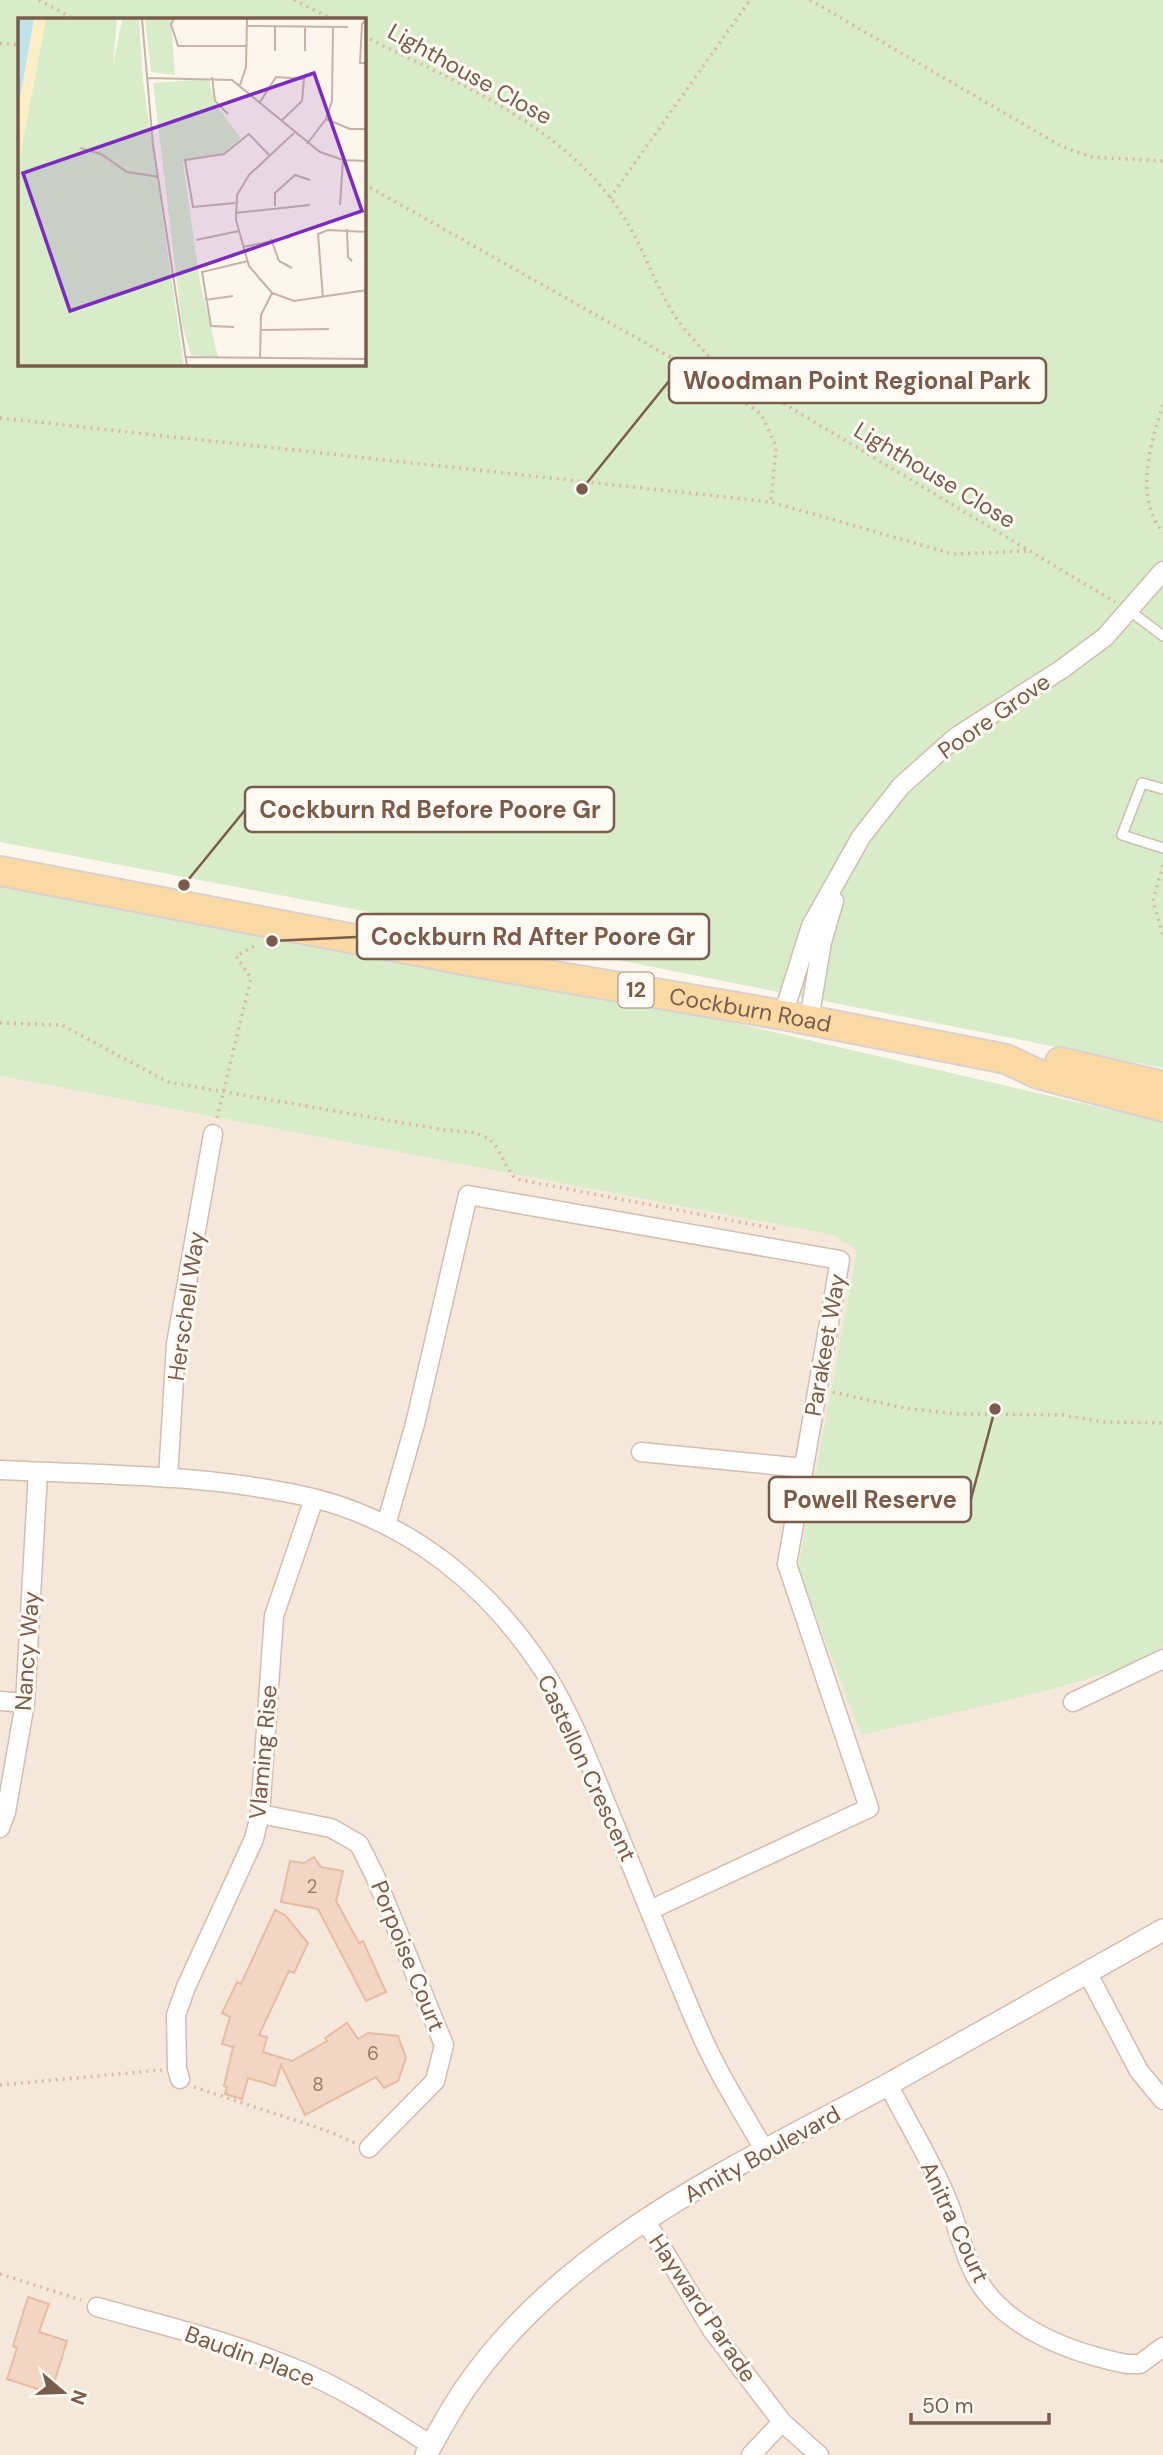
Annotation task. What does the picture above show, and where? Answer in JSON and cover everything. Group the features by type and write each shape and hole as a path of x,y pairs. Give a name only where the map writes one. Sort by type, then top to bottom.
{"main road":[{"name":"Cockburn Road","path":"0,871 490,964 796,1017 1006,1059 1050,1078 1163,1107"},
{"name":"Cockburn Road","path":"1006,1059 1018,1055 1035,1056 1163,1086"}],"street":[{"name":"Poore Grove","path":"796,1017 811,926 861,837 901,786 957,737 1094,645 1130,611 1163,571"},
{"name":"Poore Grove","path":"796,1017 842,874"},
{"name":"Herschell Way","path":"168,1478 176,1344 213,1134"},
{"name":"Parakeet Way","path":"386,1525 415,1424 468,1195 840,1259 788,1564 869,1808 650,1910"},
{"path":"641,1452 804,1468"},
{"name":"Castellon Crescent","path":"0,1470 168,1478 254,1487 314,1499 352,1510 386,1525 423,1545 470,1582 523,1641 543,1669 561,1703 700,2032 725,2084 765,2151"},
{"name":"Nancy Way","path":"0,1828 6,1812 26,1703 38,1472"},
{"name":"Vlaming Rise","path":"180,2079 177,2069 176,2015 186,1987 254,1839 260,1814 274,1616 314,1499"},
{"path":"1073,1702 1163,1659"},
{"path":"0,1701 26,1703"},
{"name":"Porpoise Court","path":"260,1814 331,1828 359,1844 375,1876 444,2045 435,2081 369,2148"},
{"name":"Amity Boulevard","path":"428,2450 469,2382 524,2319 573,2274 645,2220 1163,1930"},
{"path":"1087,1972 1139,2071 1163,2100"},
{"name":"Anitra Court","path":"888,2084 947,2198 976,2276 1018,2322 1034,2334 1054,2342 1127,2364 1140,2364 1163,2347"},
{"name":"Hayward Parade","path":"645,2220 712,2330 782,2422 819,2455"},
{"name":"Baudin Place","path":"97,2307 158,2323 292,2367 383,2415 428,2450"},
{"path":"751,2455 782,2422"}],"lane":[{"path":"1130,611 1163,636"},
{"path":"1163,789 1142,783 1122,835 1163,848"}],"path":[{"path":"39,0 72,18"},
{"path":"295,0 330,18"},
{"path":"610,198 750,0"},
{"path":"810,0 1060,146 1091,157 1163,161"},
{"name":"Lighthouse Close","path":"366,37 464,86 530,124 570,153 596,180 622,214 671,310 714,362 1130,611"},
{"path":"0,43 18,45"},
{"path":"366,185 711,380 761,414 776,446 771,502"},
{"path":"1163,405 1147,468 1147,496 1152,515 1163,533"},
{"path":"0,418 771,502 953,554 1029,551"},
{"path":"1163,865 1153,901 1163,935"},
{"path":"213,1134 251,978 236,956 258,943 268,945"},
{"path":"0,2085 159,2070"},
{"path":"199,2090 344,2138"},
{"path":"0,2274 80,2299"}],"shaded area":[{"path":"0,1076 832,1235 858,1250 798,1568 1042,1692 1115,1671 1163,1647 1163,2455 0,2455"}],"green space":[{"path":"0,0 1163,0 1163,1068 526,942 0,842"},
{"path":"0,883 713,1018 1163,1122 1163,1647 1115,1671 1042,1692 861,1735 798,1568 857,1250 832,1235 0,1076"}],"building":[{"path":"314,1857 321,1867 343,1871 336,1901 359,1943 363,1941 386,1992 366,2001 318,1909 281,1902 290,1861 304,1863"},
{"path":"275,1910 285,1915 308,1943 294,1973 289,1971 259,2035 267,2037 263,2052 292,2061 327,2041 325,2038 347,2023 358,2039 368,2033 398,2036 406,2058 398,2081 384,2088 376,2077 305,2115 281,2065 275,2086 248,2078 242,2099 225,2094 227,2087 224,2086 233,2047 222,2044 230,2017 222,2013 237,1982 241,1984"},
{"path":"28,2297 49,2304 39,2332 67,2341 55,2380 52,2380 49,2390 7,2379 17,2348 13,2346"}],"place":[{"name":"Woodman Point Regional Park","path":"582,489"},
{"name":"Cockburn Rd Before Poore Gr","path":"184,885"},
{"name":"Cockburn Rd After Poore Gr","path":"272,941"},
{"name":"Powell Reserve","path":"995,1409"}]}
